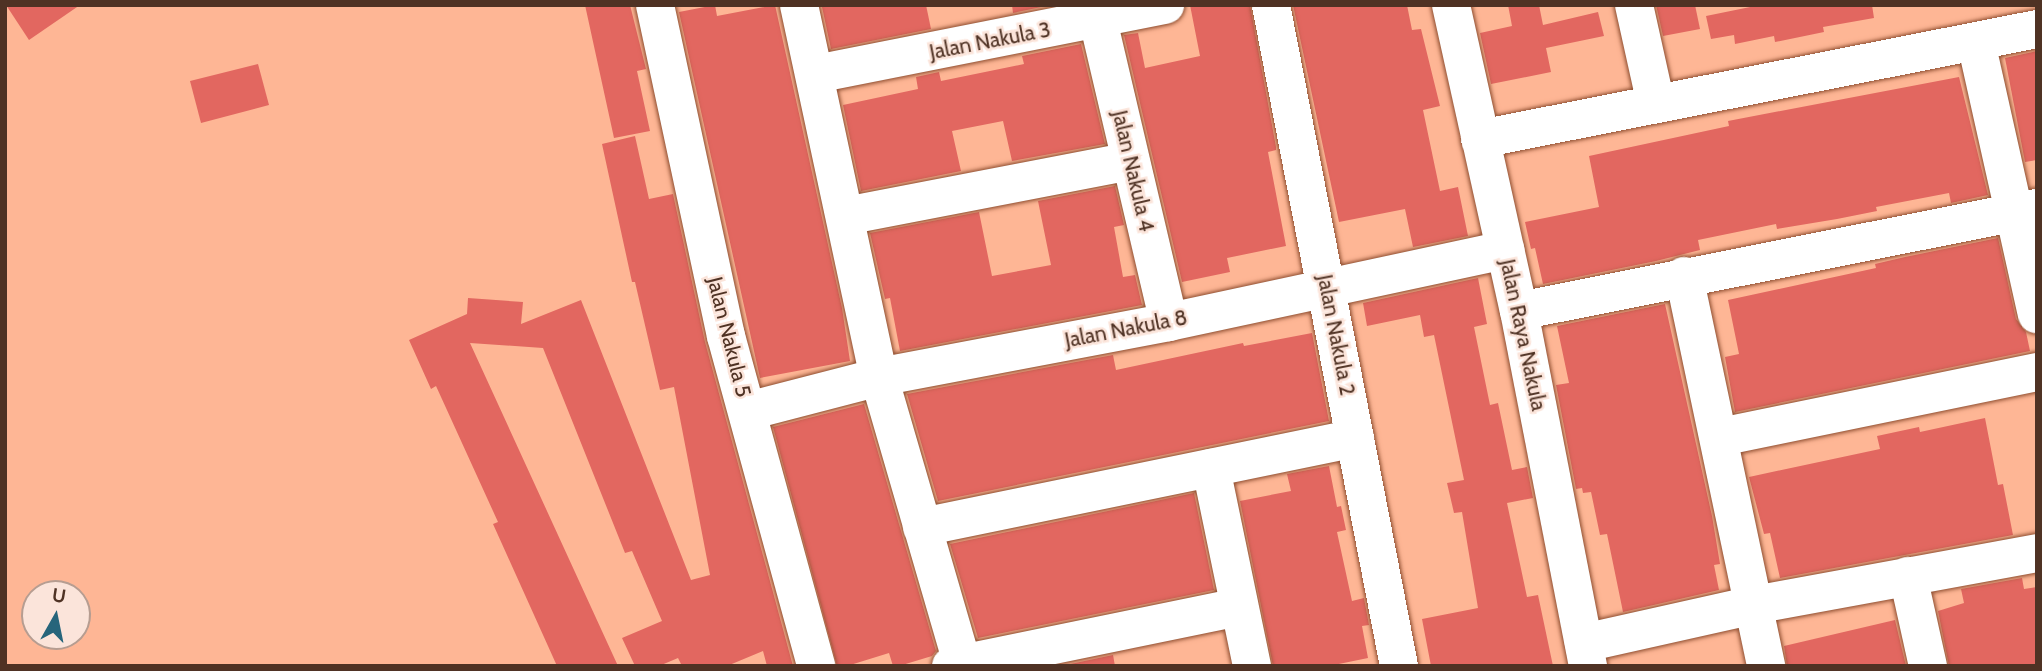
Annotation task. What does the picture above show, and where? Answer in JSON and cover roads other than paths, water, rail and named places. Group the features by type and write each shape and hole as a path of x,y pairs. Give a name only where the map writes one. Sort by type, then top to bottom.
{"street":[{"name":"Jalan Nakula 5","path":"655,5 726,336 817,666"},
{"path":"799,5 816,74 879,377 922,527 957,664 1014,660 1239,607"},
{"name":"Jalan Nakula 3","path":"816,74 1165,5"},
{"name":"Jalan Nakula 2","path":"1271,5 1399,666"},
{"name":"Jalan Raya Nakula","path":"1451,5 1519,311 1586,654"},
{"path":"1634,5 1656,104"},
{"name":"Jalan Nakula 4","path":"1098,20 1169,322"},
{"path":"1480,139 2037,29"},
{"path":"1976,42 2026,210 2037,314"},
{"path":"845,216 1130,162"},
{"path":"1519,311 2026,210"},
{"name":"Jalan Nakula 8","path":"748,411 879,377 1169,322 1505,250"},
{"path":"1684,276 1720,437 1766,666"},
{"path":"1720,437 2037,372"},
{"path":"922,527 1355,438"},
{"path":"1211,468 1252,666"},
{"path":"1586,654 1754,605 2037,553"},
{"path":"1908,576 1928,666"}]}
